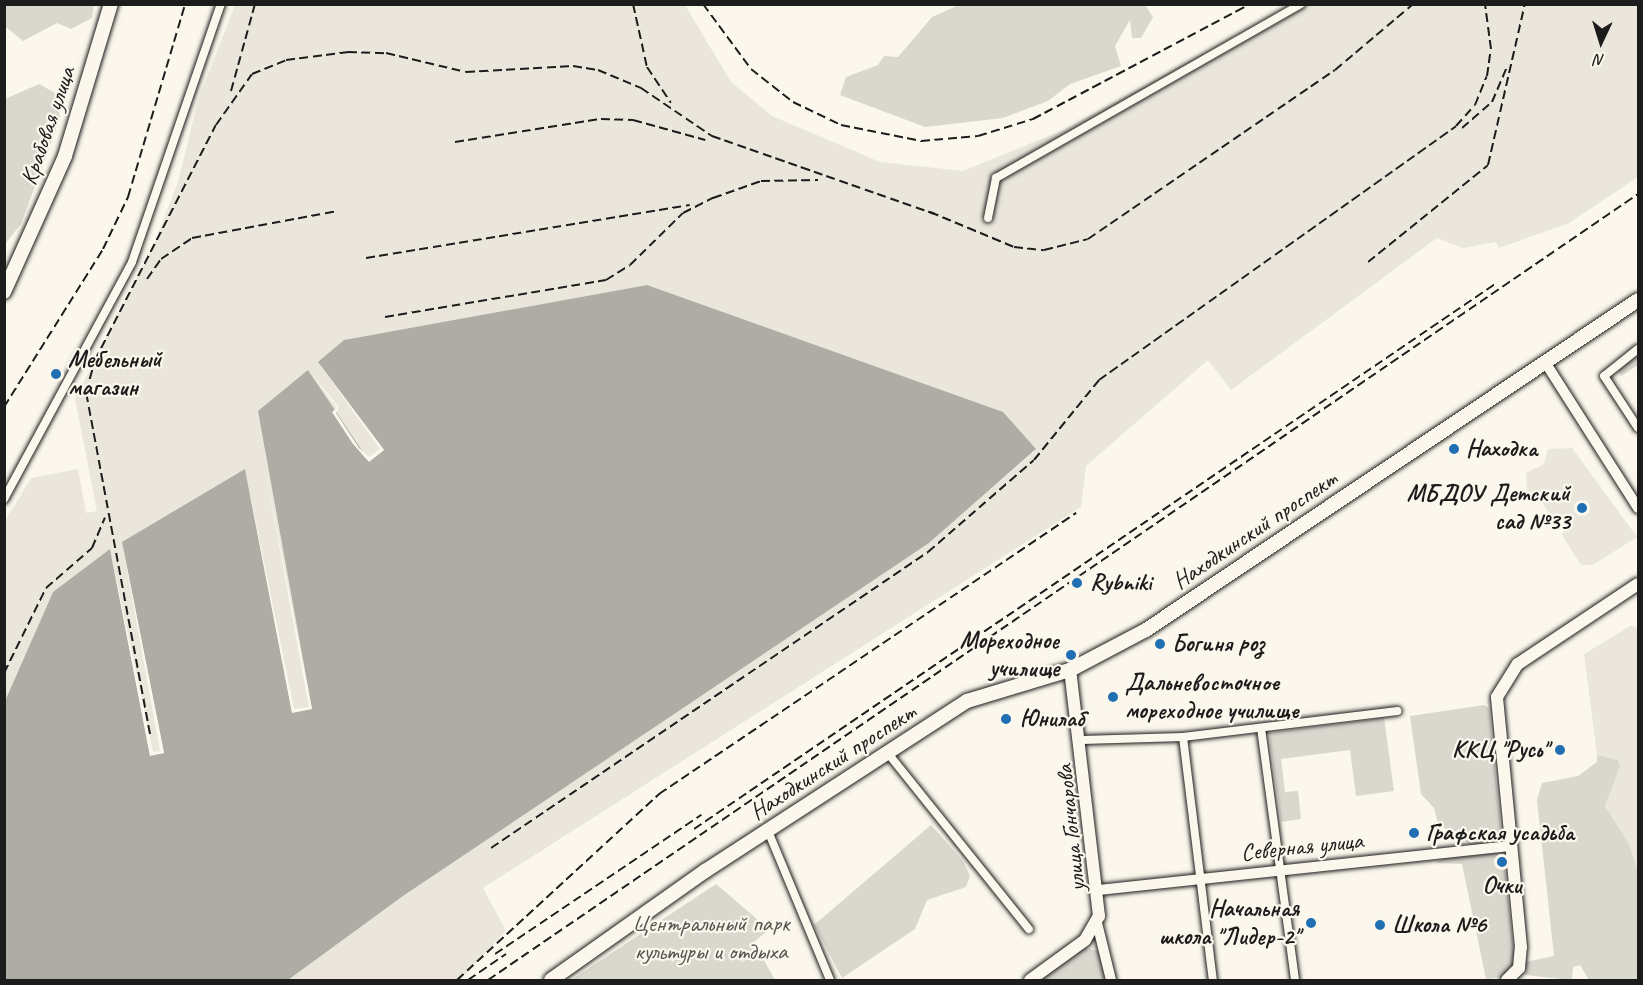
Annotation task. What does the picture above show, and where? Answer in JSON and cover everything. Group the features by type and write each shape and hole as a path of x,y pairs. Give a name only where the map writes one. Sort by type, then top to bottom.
{"main road":[{"name":"Крабовая улица","path":"4,292 65,156 111,4"},
{"name":"Находкинский проспект","path":"551,981 768,831 887,752 981,694 1070,670 1146,630 1638,300"},
{"path":"1507,981 1521,959 1507,846 1497,697 1518,664 1638,584"},
{"name":"улица Гончарова","path":"1070,670 1082,740 1099,890 1096,923"},
{"path":"1030,981 1085,940 1096,923"}],"street":[{"path":"4,499 132,262 221,4"},
{"path":"988,218 996,178 1301,4"},
{"path":"1638,349 1604,376 1638,428"},
{"path":"1545,362 1638,507"},
{"path":"1082,740 1183,737 1397,711"},
{"path":"1261,728 1296,981"},
{"path":"1183,737 1213,981"},
{"path":"887,752 1029,929"},
{"path":"768,831 830,981"},
{"name":"Северная улица","path":"1099,890 1507,846"},
{"name":"улица Гончарова","path":"1096,923 1111,981"}],"shaded area":[{"path":"235,5 685,5 731,82 772,116 880,162 963,171 1061,131 1292,5 1638,5 1638,177 1569,223 1499,248 1496,242 1463,248 1437,238 1231,390 1208,360 1086,466 1081,507 483,888 506,931 460,980 288,980 403,896 929,543 1036,450 647,285 344,340 384,450 369,462 308,370 312,709 150,756 53,592 5,701 5,521 31,478 78,469 86,513 97,511 75,399 155,242 178,182 198,100"},
{"path":"647,285 1003,412 1036,449 929,543 403,896 288,980 5,980 5,701 53,592 110,549 150,755 164,753 122,542 245,469 292,712 312,709 258,411 308,370 369,461 384,450 318,362 344,340"},
{"name":"МБДОУ Детский сад №33","path":"1572,448 1637,537 1593,565 1581,565 1562,535 1570,513 1554,521 1536,493 1527,491 1526,473 1544,464 1548,449"},
{"path":"1632,625 1638,629 1638,872 1629,844 1605,806 1619,766 1618,760 1597,755 1584,654"}],"green space":[{"path":"4,5 94,5 92,18 71,29 57,23 23,41 5,26"},
{"path":"959,5 1145,5 1153,17 1141,38 1132,38 1130,20 1115,46 1121,66 1070,84 1048,101 1003,118 925,127 840,95 846,77 878,65 884,56 898,57 932,17"},
{"path":"39,84 57,94 60,118 21,224 5,244 5,99"},
{"path":"1638,354 1638,365 1621,376 1617,368"},
{"path":"1484,705 1489,708 1502,841 1472,845 1438,824 1434,808 1421,794 1410,716"},
{"path":"1384,718 1394,791 1356,796 1350,750 1281,759 1285,792 1298,791 1301,819 1281,822 1269,733"},
{"path":"1597,755 1618,760 1620,766 1605,806 1629,844 1638,872 1638,980 1589,980 1580,965 1573,967 1572,980 1525,975 1525,962 1554,956 1537,800 1542,783 1578,776 1597,762"},
{"path":"931,825 963,861 970,876 966,887 927,900 915,929 842,978 814,925"},
{"path":"1503,851 1515,964 1504,977 1486,979 1462,864 1436,863 1444,857"},
{"name":"Центральный парк культуры и отдыха","path":"716,884 757,919 765,933 754,942 775,980 571,980"},
{"path":"1085,948 1105,953 1108,980 1040,980"}],"pier":[{"path":"318,362 384,450 369,462 353,444 332,412 337,408 308,370 339,407 336,413 359,448 369,457 380,449"},
{"path":"264,464 312,709 292,713 245,469 294,709 309,707"},
{"path":"122,542 164,753 150,756 110,549 153,752 160,751"}],"railway":[{"path":"4,407 103,249 128,197 185,4"},
{"path":"231,91 255,4"},
{"path":"633,4 647,67 671,103"},
{"path":"703,4 751,69 793,102 841,125 921,141 978,136 1033,119 1250,4"},
{"path":"930,212 1014,247 1044,250 1088,239 1335,70 1413,4"},
{"path":"491,848 928,552 1034,460 1099,380 1456,126 1475,105 1487,76 1491,49 1485,4"},
{"path":"1368,262 1488,165 1525,4"},
{"path":"150,734 86,392 95,360 216,125 252,74 286,60 348,52 386,53 466,72 573,66 598,70 641,88 712,136 935,214"},
{"path":"1462,128 1492,102 1507,67"},
{"path":"455,142 601,119 633,120 705,140"},
{"path":"385,317 606,280 630,265 683,213 713,198 761,181 818,180"},
{"path":"488,980 1638,194"},
{"path":"366,258 690,205"},
{"path":"147,279 161,259 192,238 338,211"},
{"path":"694,829 1498,282"},
{"path":"457,980 659,794 1076,513"},
{"path":"4,673 46,588 92,548 105,518"},
{"path":"495,954 701,815"},
{"path":"468,980 506,954"}],"place":[{"name":"Мебельный магазин","path":"56,374"},
{"name":"Находка","path":"1454,449"},
{"name":"МБДОУ Детский сад №33","path":"1582,508"},
{"name":"Rybniki","path":"1077,583"},
{"name":"Богиня роз","path":"1160,644"},
{"name":"Мореходное училище","path":"1071,655"},
{"name":"Дальневосточное мореходное училище","path":"1113,697"},
{"name":"Юнилаб","path":"1006,719"},
{"name":"ККЦ \"Русь\"","path":"1560,750"},
{"name":"Графская усадьба","path":"1414,833"},
{"name":"Очки","path":"1502,862"},
{"name":"Начальная школа \"Лидер-2\"","path":"1311,923"},
{"name":"Школа №6","path":"1380,925"}]}
